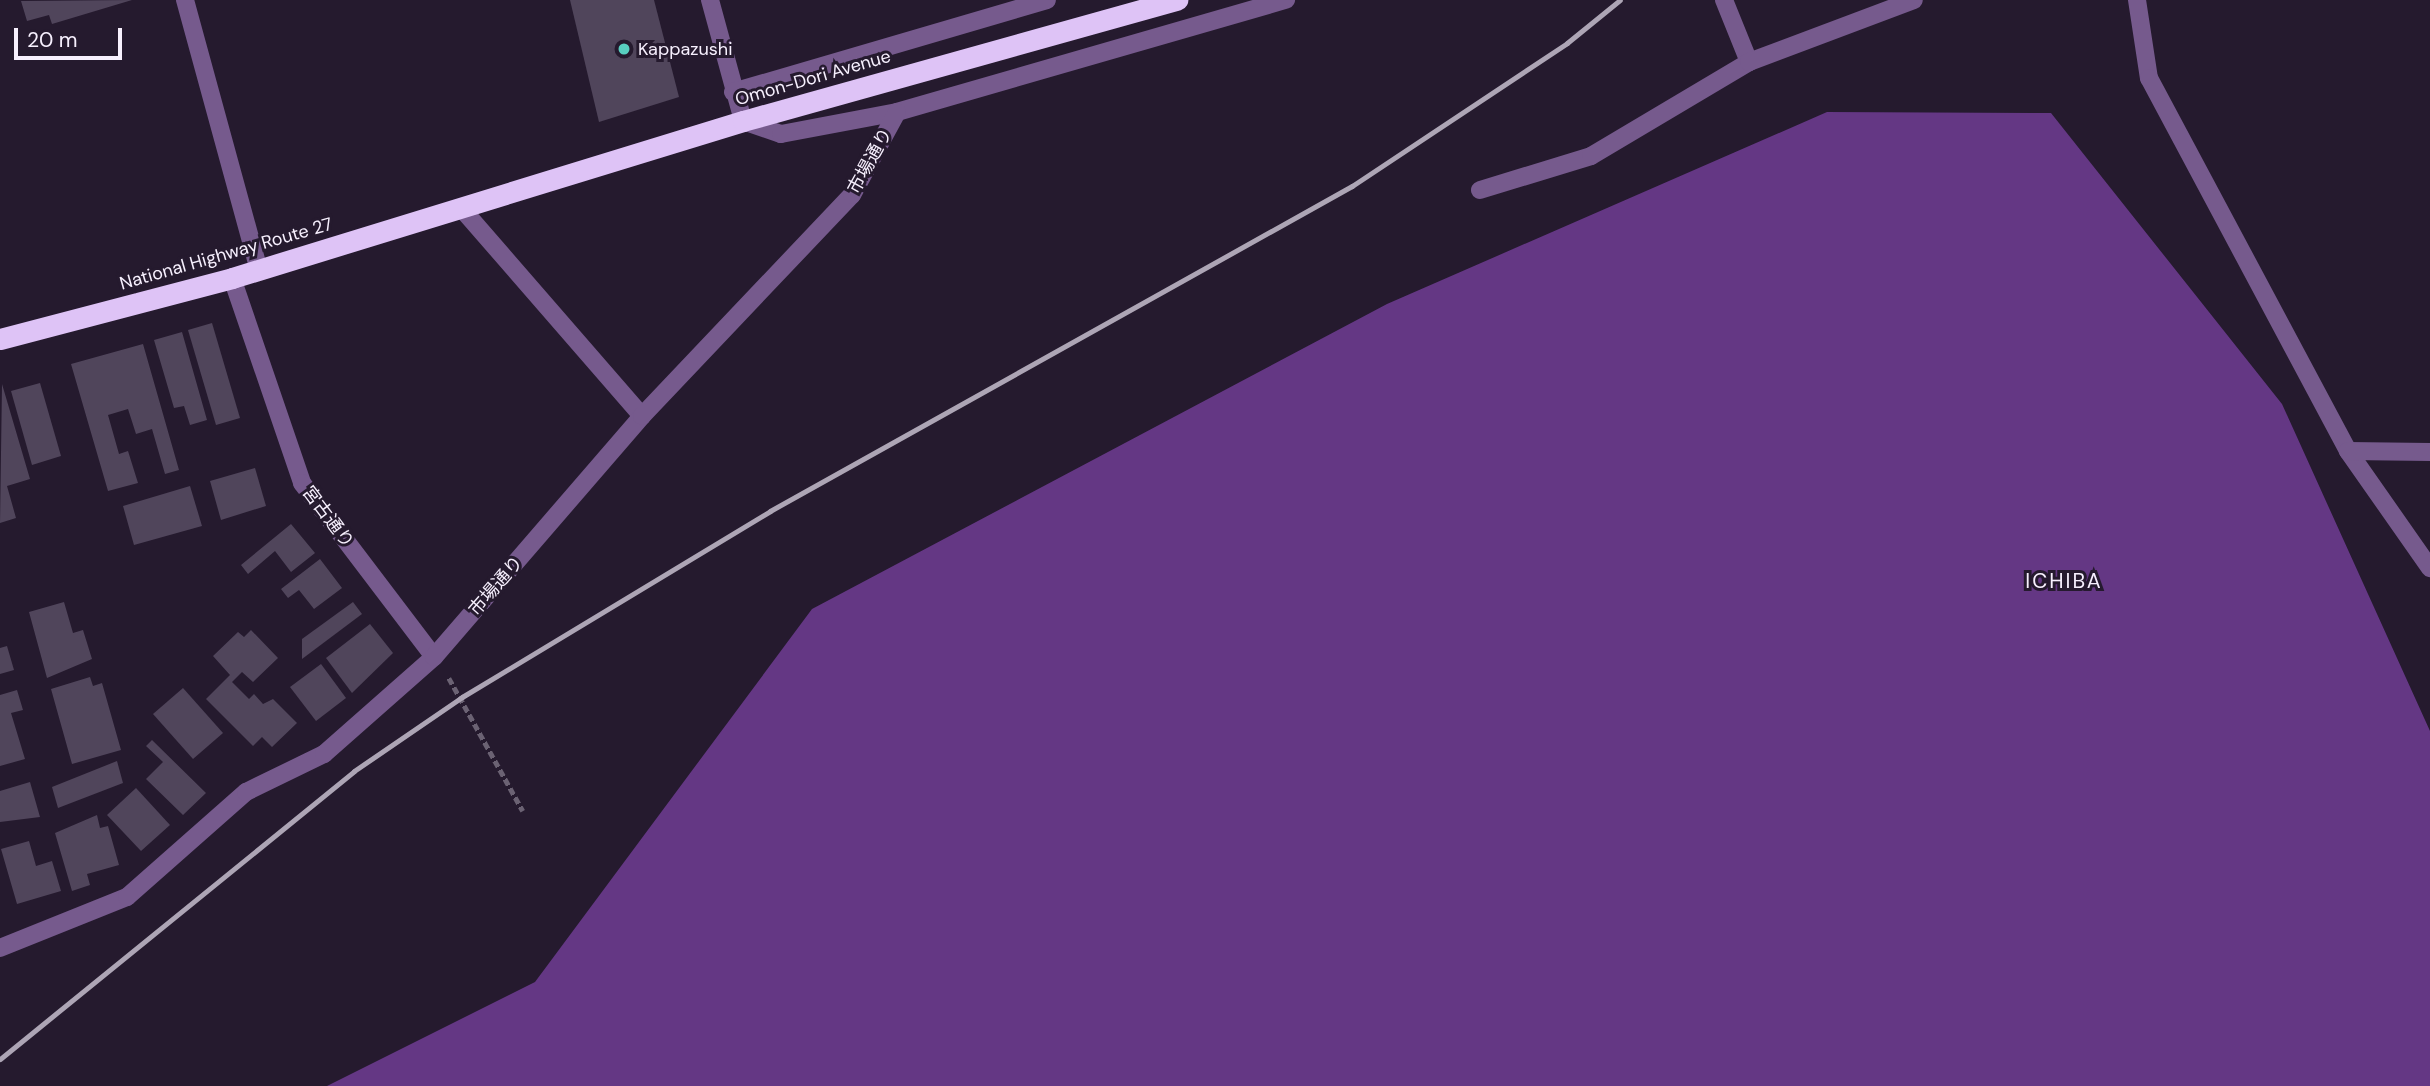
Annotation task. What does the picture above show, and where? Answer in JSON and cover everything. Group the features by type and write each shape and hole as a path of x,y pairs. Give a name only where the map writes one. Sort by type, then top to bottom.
{"highway":[{"name":"Omon-Dori Avenue","path":"463,210 743,121 1177,0"},
{"name":"National Highway Route 27","path":"0,340 232,278 463,210"}],"street":[{"path":"185,0 259,270"},
{"path":"710,0 743,121 781,134 897,112 1286,0"},
{"path":"733,92 1047,0"},
{"path":"1724,0 1749,62"},
{"path":"1480,190 1591,156 1749,62 1914,0"},
{"path":"2137,0 2148,78 2348,451 2430,568"},
{"name":"市場通り","path":"0,948 127,897 246,792 324,754 434,657 642,416 852,195 897,112"},
{"path":"463,210 642,416"},
{"name":"宮古通り","path":"232,278 302,483 434,657"},
{"path":"2348,451 2430,452"}],"path":[{"path":"434,657 523,811"}],"shaded area":[{"path":"1827,112 2051,113 2282,404 2430,731 2430,1086 327,1086 535,982 812,609 1387,304"}],"building":[{"path":"132,0 52,24 49,15 27,21 21,1"},
{"name":"Kappazushi","path":"570,0 654,0 679,97 599,122"},
{"path":"212,323 240,418 216,425 188,330"},
{"path":"182,332 207,420 190,425 184,406 174,408 154,340"},
{"path":"143,344 179,470 165,474 152,429 136,434 128,409 108,415 119,454 128,451 138,483 108,491 71,364"},
{"path":"40,383 61,456 32,465 11,391"},
{"path":"2,384 30,479 7,486 16,518 0,523"},
{"path":"255,468 266,506 221,520 210,481"},
{"path":"190,486 202,526 134,545 123,506"},
{"path":"291,524 315,553 291,572 275,551 248,574 241,565"},
{"path":"320,559 342,588 314,609 299,590 288,598 281,589"},
{"path":"64,602 73,633 83,630 92,659 47,678 29,612"},
{"path":"353,602 362,614 302,659 302,639"},
{"path":"370,624 393,653 352,693 326,658"},
{"path":"251,630 278,658 253,682 242,672 232,682 249,699 254,694 263,704 273,699 297,723 272,747 262,737 253,746 206,699 230,675 213,656 238,632 244,637"},
{"path":"7,646 14,670 0,674 0,648"},
{"path":"321,664 346,698 316,721 290,687"},
{"path":"90,677 93,686 102,683 121,750 72,764 51,689"},
{"path":"183,688 223,733 193,759 153,714"},
{"path":"17,690 23,710 11,713 25,759 0,766 0,695"},
{"path":"152,740 206,793 183,815 146,779 163,762 146,746"},
{"path":"117,761 123,783 58,808 52,787"},
{"path":"30,782 40,817 0,822 0,791"},
{"path":"136,788 170,825 141,851 107,815"},
{"path":"97,815 100,828 108,826 119,865 87,874 90,885 72,891 55,833"},
{"path":"29,841 36,866 52,861 61,891 17,904 1,849"}],"railway":[{"path":"0,1059 354,771 462,697 770,511 1352,186 1567,43 1620,0"}],"place":[{"name":"Kappazushi","path":"624,49"}],"district":[{"name":"ICHIBA","path":"2064,581"}]}
